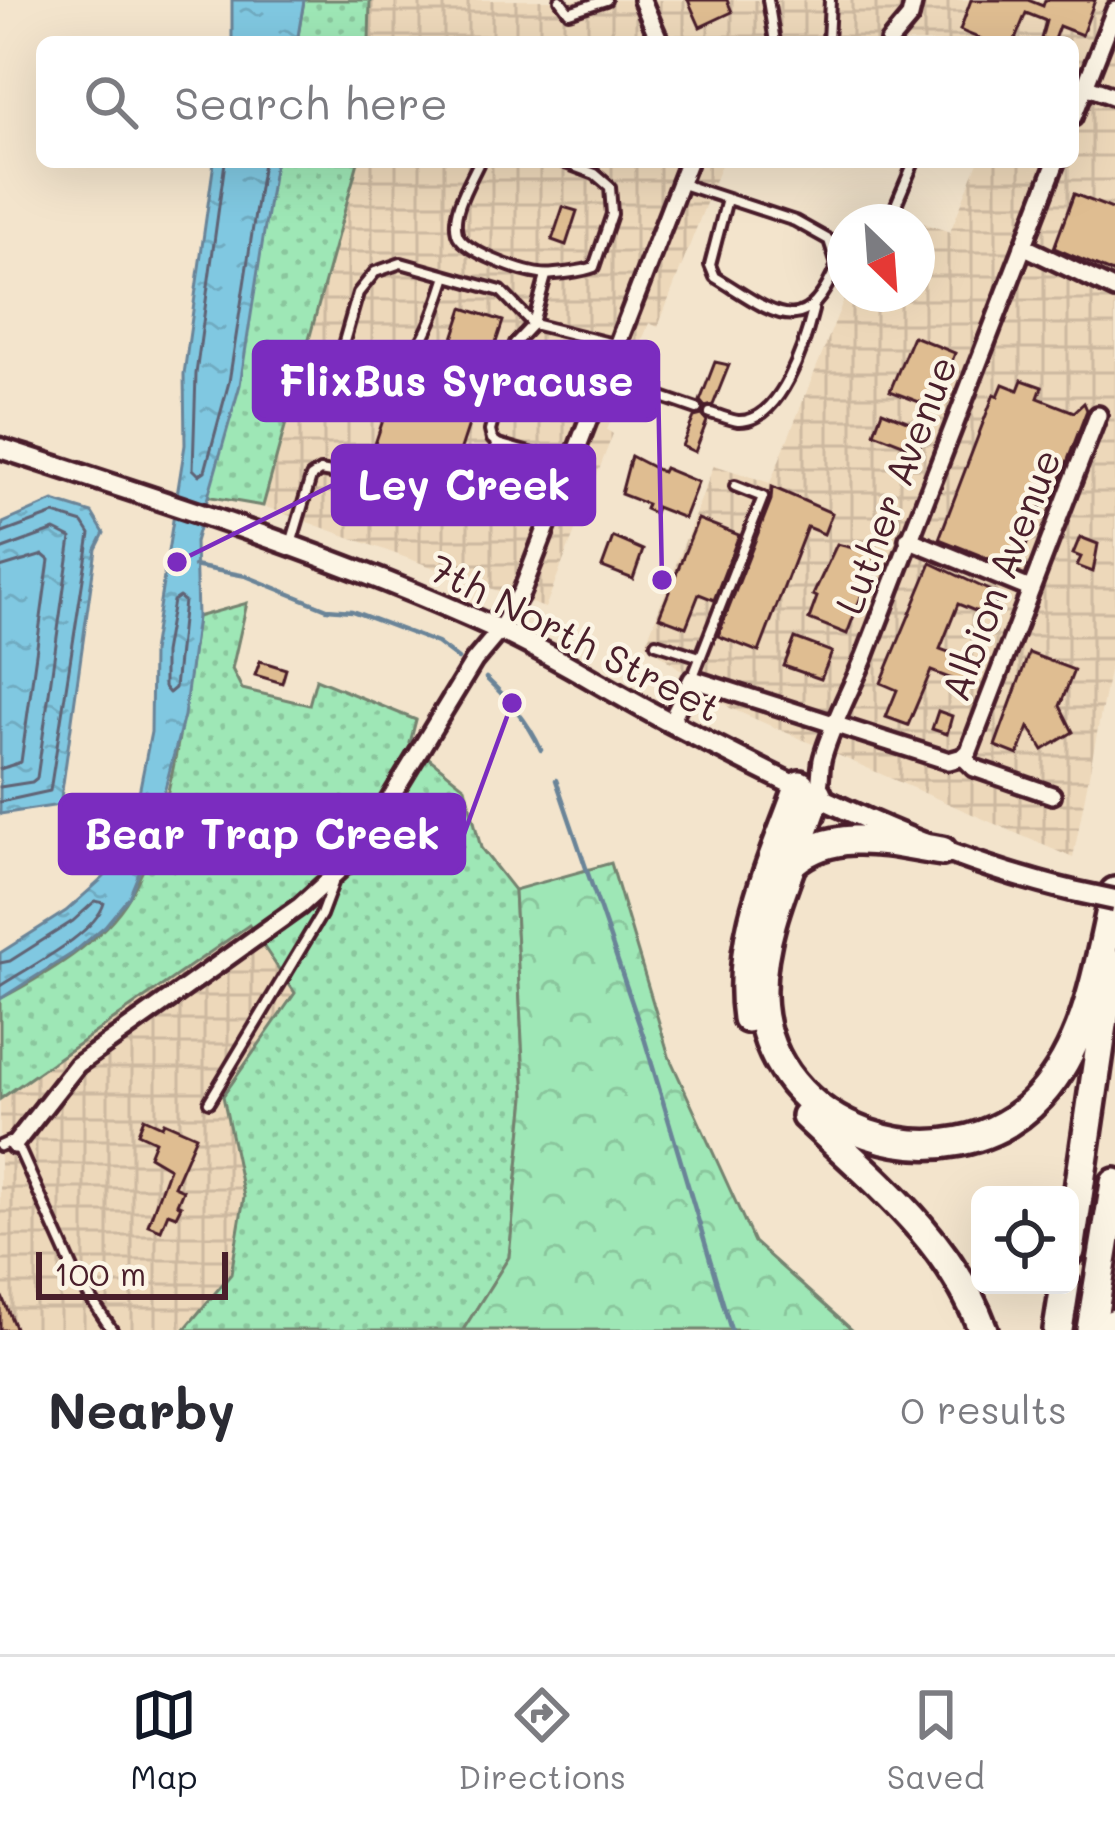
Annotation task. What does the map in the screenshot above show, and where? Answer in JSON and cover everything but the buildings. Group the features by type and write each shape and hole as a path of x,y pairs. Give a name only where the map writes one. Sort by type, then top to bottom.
{"highway":[{"path":"808,790 793,862 763,962 760,996 774,1051 797,1088 828,1116 865,1135 926,1146 970,1139 1009,1121 1040,1096 1063,1066 1079,1032 1115,896"},
{"path":"808,790 746,950 742,986 752,1035 771,1077 788,1099 927,1234 963,1286 983,1330"},
{"path":"793,862 807,850 840,838 942,850"},
{"path":"1079,1189 1115,941"},
{"path":"1091,1330 1115,1184"},
{"path":"1058,1330 1064,1294"}],"street":[{"path":"642,0 657,36"},
{"path":"894,36 910,16 914,0"},
{"path":"1079,102 1115,10"},
{"path":"1085,86 1115,97"},
{"path":"7,1145 77,1065 300,906 356,855 522,591 686,168"},
{"name":"Luther Avenue","path":"808,790 1054,168"},
{"path":"1023,246 1115,290"},
{"name":"Albion Avenue","path":"963,757 1099,415"},
{"name":"7th North Street","path":"0,448 396,585 500,630 670,723 942,850 1073,891 1115,896"},
{"path":"908,539 1030,589"},
{"path":"670,723 692,679 950,761 963,757 974,768 1052,795"}],"lane":[{"path":"560,0 568,12 606,0"},
{"path":"768,0 775,36"},
{"path":"828,36 830,0"},
{"path":"476,168 457,213 455,230 461,243 512,268 546,276 594,267 613,214 610,188 595,173 580,168"},
{"path":"896,204 911,168"},
{"path":"680,184 795,221 827,239"},
{"path":"727,199 710,265 715,277 774,312 793,315 813,308 827,290"},
{"path":"447,276 429,332 409,359 388,377 352,382 339,359 358,293 375,272 401,263 501,291 533,325 618,345"},
{"path":"546,276 533,325 515,343 491,439 572,465"},
{"path":"710,413 740,421 763,413 795,364 813,308"},
{"path":"606,378 697,409"},
{"path":"290,547 310,477 320,471 454,506 465,500 498,444"},
{"path":"692,679 763,496 735,486"},
{"path":"656,643 700,657"},
{"path":"209,1102 321,915 335,876"},
{"path":"7,1145 77,1278 112,1330"}],"shaded area":[{"path":"370,0 1115,0 1115,640 1073,858 730,708 646,643 714,465 770,483 839,312 935,312 935,227 950,232 976,168 1079,168 1079,36 369,36"},
{"path":"356,168 720,168 658,327 649,323 607,430 613,434 545,608 263,506"},
{"path":"248,925 295,993 223,1096 244,1197 231,1275 184,1330 0,1330 0,1099"}],"green space":[{"path":"304,0 370,0 369,36 298,36"},
{"path":"274,168 356,168 263,506 200,495"},
{"path":"247,603 232,669 242,689 309,705 316,679 416,720 410,743 465,787 481,848 514,890 525,1097 509,1257 463,1330 184,1330 231,1274 244,1197 223,1096 295,993 249,925 0,1099 0,999 89,942 130,896 166,798 197,617"},
{"path":"611,863 669,1056 754,1242 852,1330 463,1330 509,1257 525,1097 514,890"}],"water":[{"path":"232,0 304,0 298,36 232,36"},
{"path":"213,168 274,168 240,385 195,542 197,617 184,716 150,846 129,897 105,926 73,953 0,999 0,953 66,911 103,878 120,858 134,818 151,732 152,652 185,445 184,374"},
{"path":"53,501 92,513 104,533 96,549 60,805 0,814 3,523"}],"waterway":[{"path":"194,566 246,576 327,609 352,611 437,643 458,659"},
{"path":"486,678 517,711 541,750"},
{"path":"556,780 645,1041 731,1330"}],"place":[{"name":"Ley Creek","path":"177,562"},
{"name":"FlixBus Syracuse","path":"662,580"},
{"name":"Bear Trap Creek","path":"512,703"}]}
